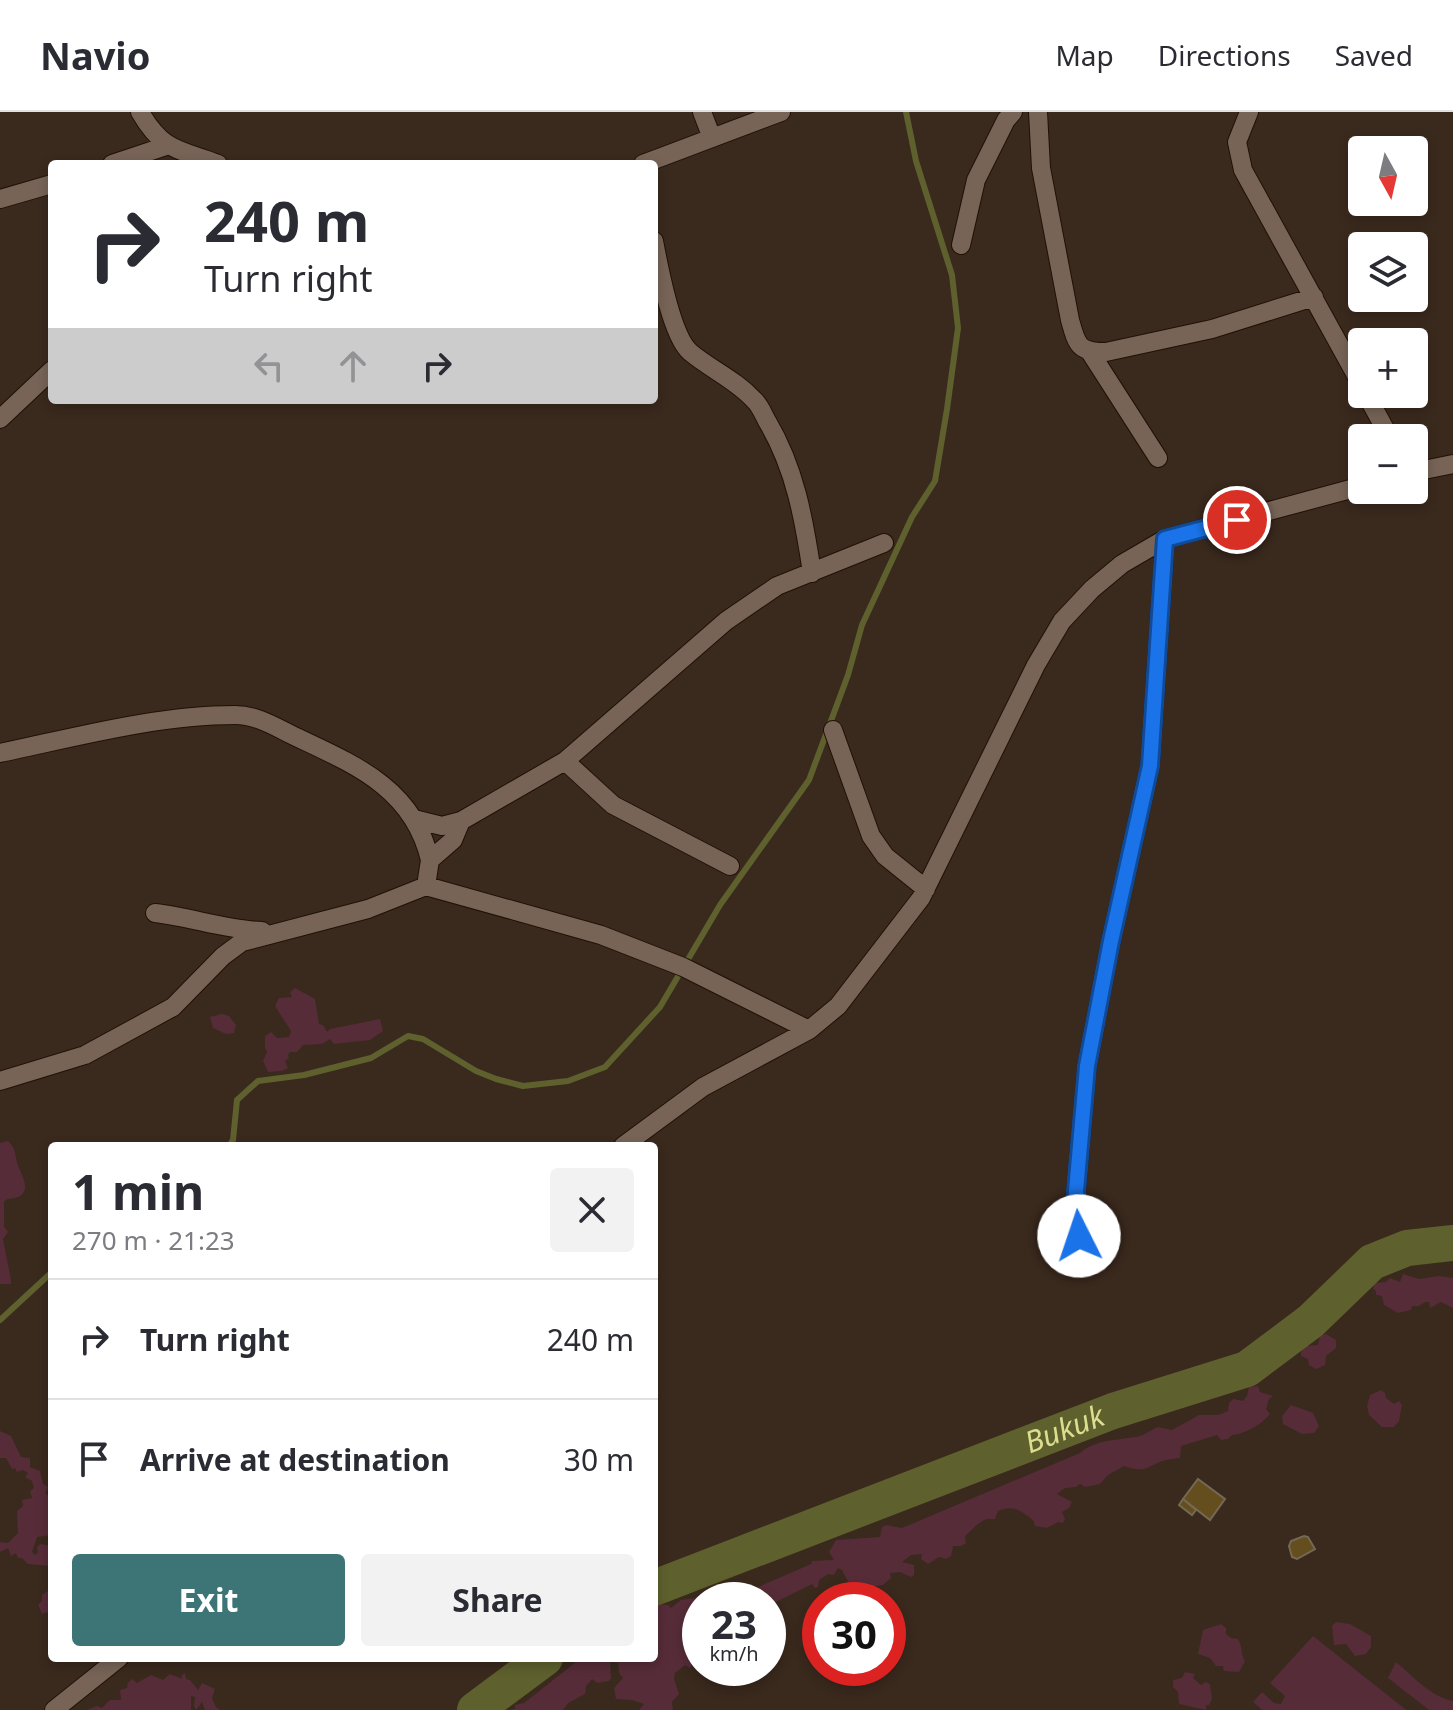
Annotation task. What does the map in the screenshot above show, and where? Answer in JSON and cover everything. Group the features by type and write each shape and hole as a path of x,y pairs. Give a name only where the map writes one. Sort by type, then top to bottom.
{"street":[{"path":"140,112 166,146 206,160"},
{"path":"702,112 712,138"},
{"path":"654,160 781,112"},
{"path":"961,245 976,180 1013,112"},
{"path":"1038,112 1041,168 1070,320 1081,348 1090,352 1106,352 1212,329 1314,297"},
{"path":"1249,112 1237,142 1243,170 1348,360"},
{"path":"124,160 166,146"},
{"path":"0,199 48,185"},
{"path":"658,279 681,340 690,351 755,401 776,436 791,469 802,507 812,573"},
{"path":"1090,352 1158,458"},
{"path":"0,419 48,374"},
{"path":"1428,469 1453,464"},
{"path":"628,1142 703,1087 809,1030 838,1006 926,889 1036,665 1062,621 1092,589 1122,564 1165,539 1348,490"},
{"path":"1079,1236 1076,1191 1087,1066 1150,766 1165,539"},
{"path":"414,819 442,826 461,821 565,761 726,621 777,586 884,543"},
{"path":"0,753 123,728 238,715 263,720 339,755 380,780 414,819 425,839 430,860 426,886"},
{"path":"833,730 871,836 885,856 926,889"},
{"path":"565,761 613,805 730,866"},
{"path":"430,860 453,840 461,821"},
{"path":"0,1081 85,1055 173,1007 223,956 242,942 368,909 426,886 601,935 683,967 809,1030"},
{"path":"155,913 195,918 241,930 277,931"},
{"path":"54,1710 114,1662"}],"shaded area":[{"path":"295,988 315,999 319,1024 327,1032 380,1019 383,1031 370,1040 334,1044 330,1039 322,1044 303,1045 297,1052 288,1055 285,1061 288,1068 268,1072 263,1061 267,1052 265,1036 271,1032 277,1038 289,1037 291,1031 275,1006 279,998 292,997 290,992"},
{"path":"229,1016 236,1025 234,1033 226,1034 213,1028 210,1017"},
{"path":"8,1141 15,1151 25,1190 20,1196 4,1202 4,1227 8,1232 3,1239 11,1284 0,1284 0,1143"},
{"path":"1403,1274 1419,1279 1439,1276 1453,1278 1453,1308 1441,1302 1430,1308 1429,1302 1425,1302 1398,1313 1384,1305 1382,1296 1376,1295 1373,1289 1374,1283 1386,1282 1390,1278 1400,1282"},
{"path":"1326,1334 1336,1340 1336,1348 1326,1356 1325,1365 1316,1369 1301,1356 1301,1352 1305,1346 1318,1345 1320,1336"},
{"path":"1258,1386 1260,1392 1273,1396 1266,1409 1270,1414 1257,1425 1228,1439 1221,1440 1217,1435 1181,1446 1180,1458 1142,1469 1124,1466 1100,1484 1065,1488 1057,1494 1072,1502 1062,1512 1063,1523 1058,1522 1047,1528 1035,1526 1033,1520 1020,1511 1004,1509 998,1511 995,1519 986,1519 978,1524 965,1536 966,1543 953,1546 951,1556 946,1559 939,1557 928,1564 921,1559 922,1554 911,1555 902,1562 914,1565 914,1575 911,1577 900,1572 890,1573 891,1578 886,1582 848,1582 838,1568 834,1575 828,1574 819,1582 802,1582 802,1589 786,1597 786,1582 770,1582 812,1561 834,1560 829,1552 836,1540 880,1537 882,1527 886,1525 902,1528 1080,1453 1092,1445 1138,1436 1158,1427 1172,1430 1199,1415 1218,1415 1228,1411 1233,1399 1243,1401 1249,1387"},
{"path":"1381,1390 1394,1404 1399,1401 1402,1405 1399,1421 1394,1427 1382,1427 1369,1415 1367,1406 1370,1395"},
{"path":"1291,1405 1313,1413 1319,1426 1314,1433 1302,1434 1283,1424 1282,1416"},
{"path":"0,1431 11,1436 21,1457 30,1458 30,1467 40,1471 43,1484 48,1487 45,1493 48,1496 48,1536 37,1537 32,1552 35,1555 38,1552 40,1544 48,1545 48,1566 28,1564 16,1553 11,1556 8,1548 0,1552 0,1542 8,1543 18,1533 17,1511 23,1506 22,1500 32,1498 30,1491 34,1488 32,1481 25,1477 28,1473 23,1470 17,1472 6,1458 0,1458"},
{"path":"48,1591 48,1612 42,1614 38,1605 42,1595"},
{"path":"681,1600 682,1667 675,1673 679,1694 672,1702 673,1710 639,1710 644,1704 616,1699 614,1688 623,1678 618,1663 614,1662 658,1662 658,1604 671,1608"},
{"path":"1336,1622 1350,1624 1371,1636 1371,1647 1366,1654 1355,1656 1346,1644 1334,1645 1332,1626"},
{"path":"1221,1624 1226,1628 1226,1634 1240,1642 1245,1661 1239,1672 1224,1671 1223,1666 1216,1666 1210,1658 1198,1654 1203,1630"},
{"path":"1313,1636 1406,1710 1262,1710 1253,1702 1262,1692 1274,1703 1281,1704 1285,1696 1270,1683"},
{"path":"576,1662 610,1662 609,1681 597,1683 592,1679 586,1686 585,1694 568,1703 563,1710 506,1710 515,1709 515,1705 524,1703"},
{"path":"1396,1662 1430,1691 1453,1701 1453,1710 1429,1710 1388,1678"},
{"path":"1185,1672 1195,1674 1193,1678 1201,1685 1206,1682 1210,1684 1212,1699 1206,1710 1179,1704 1173,1680 1182,1678"},
{"path":"185,1673 186,1679 198,1690 202,1683 215,1689 212,1698 220,1710 205,1710 202,1702 196,1710 195,1697 191,1696 191,1710 87,1710 97,1706 102,1708 110,1700 121,1700 120,1690 127,1688 132,1679 137,1683 151,1675 163,1680 170,1674 182,1679"}],"building":[{"path":"1198,1479 1225,1499 1210,1520 1183,1499"},
{"path":"1183,1499 1196,1510 1192,1515 1179,1505"},
{"path":"1308,1537 1315,1549 1297,1559 1292,1557 1291,1541"}],"waterway":[{"path":"232,1142 237,1100 258,1081 304,1075 371,1058 408,1036 423,1039 476,1071 523,1086 568,1081 605,1067 660,1007 720,905 809,780 848,675 862,625 912,517 935,481 947,409 958,328 952,275 916,161 906,112"},
{"name":"Bukuk","path":"658,1586 1113,1411 1247,1369 1311,1321 1372,1262 1407,1248 1453,1243"},
{"path":"0,1320 48,1276"},
{"name":"Bukuk","path":"475,1710 540,1662"}],"route":[{"path":"1079,1236 1076,1191 1087,1066 1150,766 1165,539 1237,520"}]}
